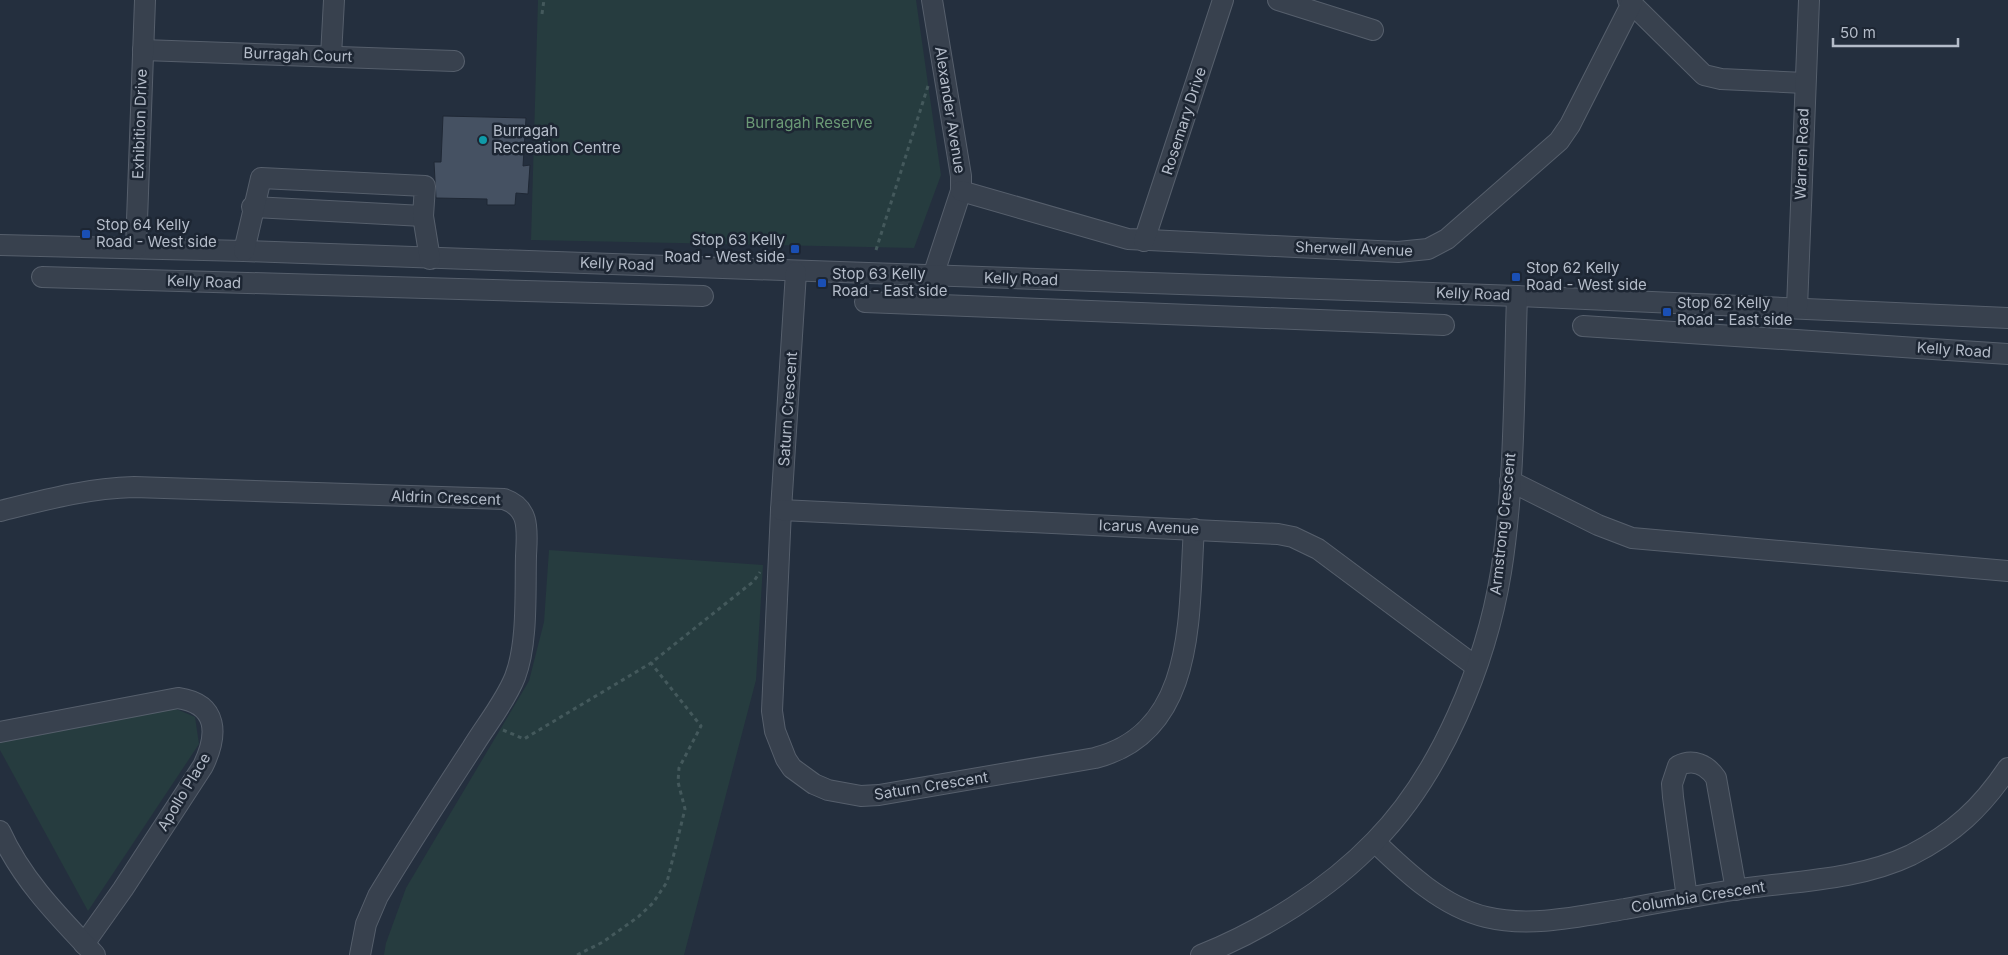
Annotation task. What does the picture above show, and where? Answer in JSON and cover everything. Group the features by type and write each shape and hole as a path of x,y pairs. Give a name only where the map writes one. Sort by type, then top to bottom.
{"street":[{"name":"Exhibition Drive","path":"136,248 145,0"},
{"path":"331,56 334,0"},
{"name":"Alexander Avenue","path":"932,0 961,176 961,191 933,276"},
{"name":"Rosemary Drive","path":"1144,241 1223,0"},
{"path":"1278,0 1373,30"},
{"name":"Warren Road","path":"1797,308 1810,0"},
{"path":"1630,2 1699,72 1708,77 1805,83"},
{"name":"Sherwell Avenue","path":"961,191 1102,233 1144,241 1398,252 1420,251 1437,245 1474,216 1559,141 1570,125 1630,2"},
{"name":"Burragah Court","path":"143,50 454,62"},
{"path":"244,251 252,207 261,178 425,186 423,216 430,259"},
{"path":"252,207 423,216"},
{"name":"Kelly Road","path":"0,245 244,251 796,272 1135,282 1517,296 2008,318"},
{"path":"366,287 368,257"},
{"name":"Saturn Crescent","path":"796,272 781,510 772,711 779,746 792,768 814,784 840,793 879,795 1095,758 1113,753 1132,742 1163,709 1175,689 1182,671 1186,648 1194,529"},
{"name":"Kelly Road","path":"42,277 703,296"},
{"path":"1133,313 1135,282"},
{"name":"Armstrong Crescent","path":"1201,955 1242,936 1300,901 1353,862 1375,842 1403,808 1435,759 1453,722 1489,628 1501,570 1510,481 1517,296"},
{"name":"Kelly Road","path":"866,302 1444,325"},
{"name":"Kelly Road","path":"1900,312 1900,346"},
{"name":"Kelly Road","path":"1583,326 2008,354"},
{"path":"1510,481 1598,525 1632,538 2008,571"},
{"name":"Aldrin Crescent","path":"0,511 76,493 112,487 494,498 513,502 521,509 526,519 527,531 523,634 515,676 488,723 378,896 366,924 360,955"},
{"name":"Icarus Avenue","path":"781,510 1264,532 1293,537 1305,542 1336,562 1475,666"},
{"name":"Apollo Place","path":"0,732 178,698 189,700 200,706 207,713 213,726 210,752 203,766 124,889 90,949"},
{"path":"1687,898 1672,784 1678,766 1684,763 1701,764 1710,770 1716,778 1736,890"},
{"name":"Columbia Crescent","path":"1375,842 1410,874 1446,900 1473,914 1514,921 1562,918 1872,869 1909,856 1932,844 1966,820 1982,803 2008,768"},
{"path":"0,831 15,861 29,881 90,949"}],"path":[{"path":"542,14 544,0"},
{"path":"876,250 928,84"},
{"path":"488,723 524,739 651,662 754,581 770,559 780,552"},
{"path":"577,955 610,937 638,917 653,903 666,882 683,818 685,809 678,782 679,768 701,726 651,662"}],"green space":[{"name":"Burragah Reserve","path":"538,0 916,0 941,175 914,248 531,240"},
{"path":"549,550 763,565 756,680 684,955 384,955 386,943 406,888 529,681 544,622"},
{"path":"174,708 195,717 199,744 88,911 0,750 0,741"}],"building":[{"name":"Burragah Recreation Centre","path":"443,116 526,118 523,166 530,165 528,194 516,193 515,205 487,205 487,199 436,198 434,162 441,162"}],"place":[{"name":"Burragah Recreation Centre","path":"483,140"},
{"name":"Stop 64 Kelly Road - West side","path":"86,234"},
{"name":"Stop 63 Kelly Road - West side","path":"795,249"},
{"name":"Stop 62 Kelly Road - West side","path":"1516,277"},
{"name":"Stop 63 Kelly Road - East side","path":"822,283"},
{"name":"Stop 62 Kelly Road - East side","path":"1667,312"}]}
